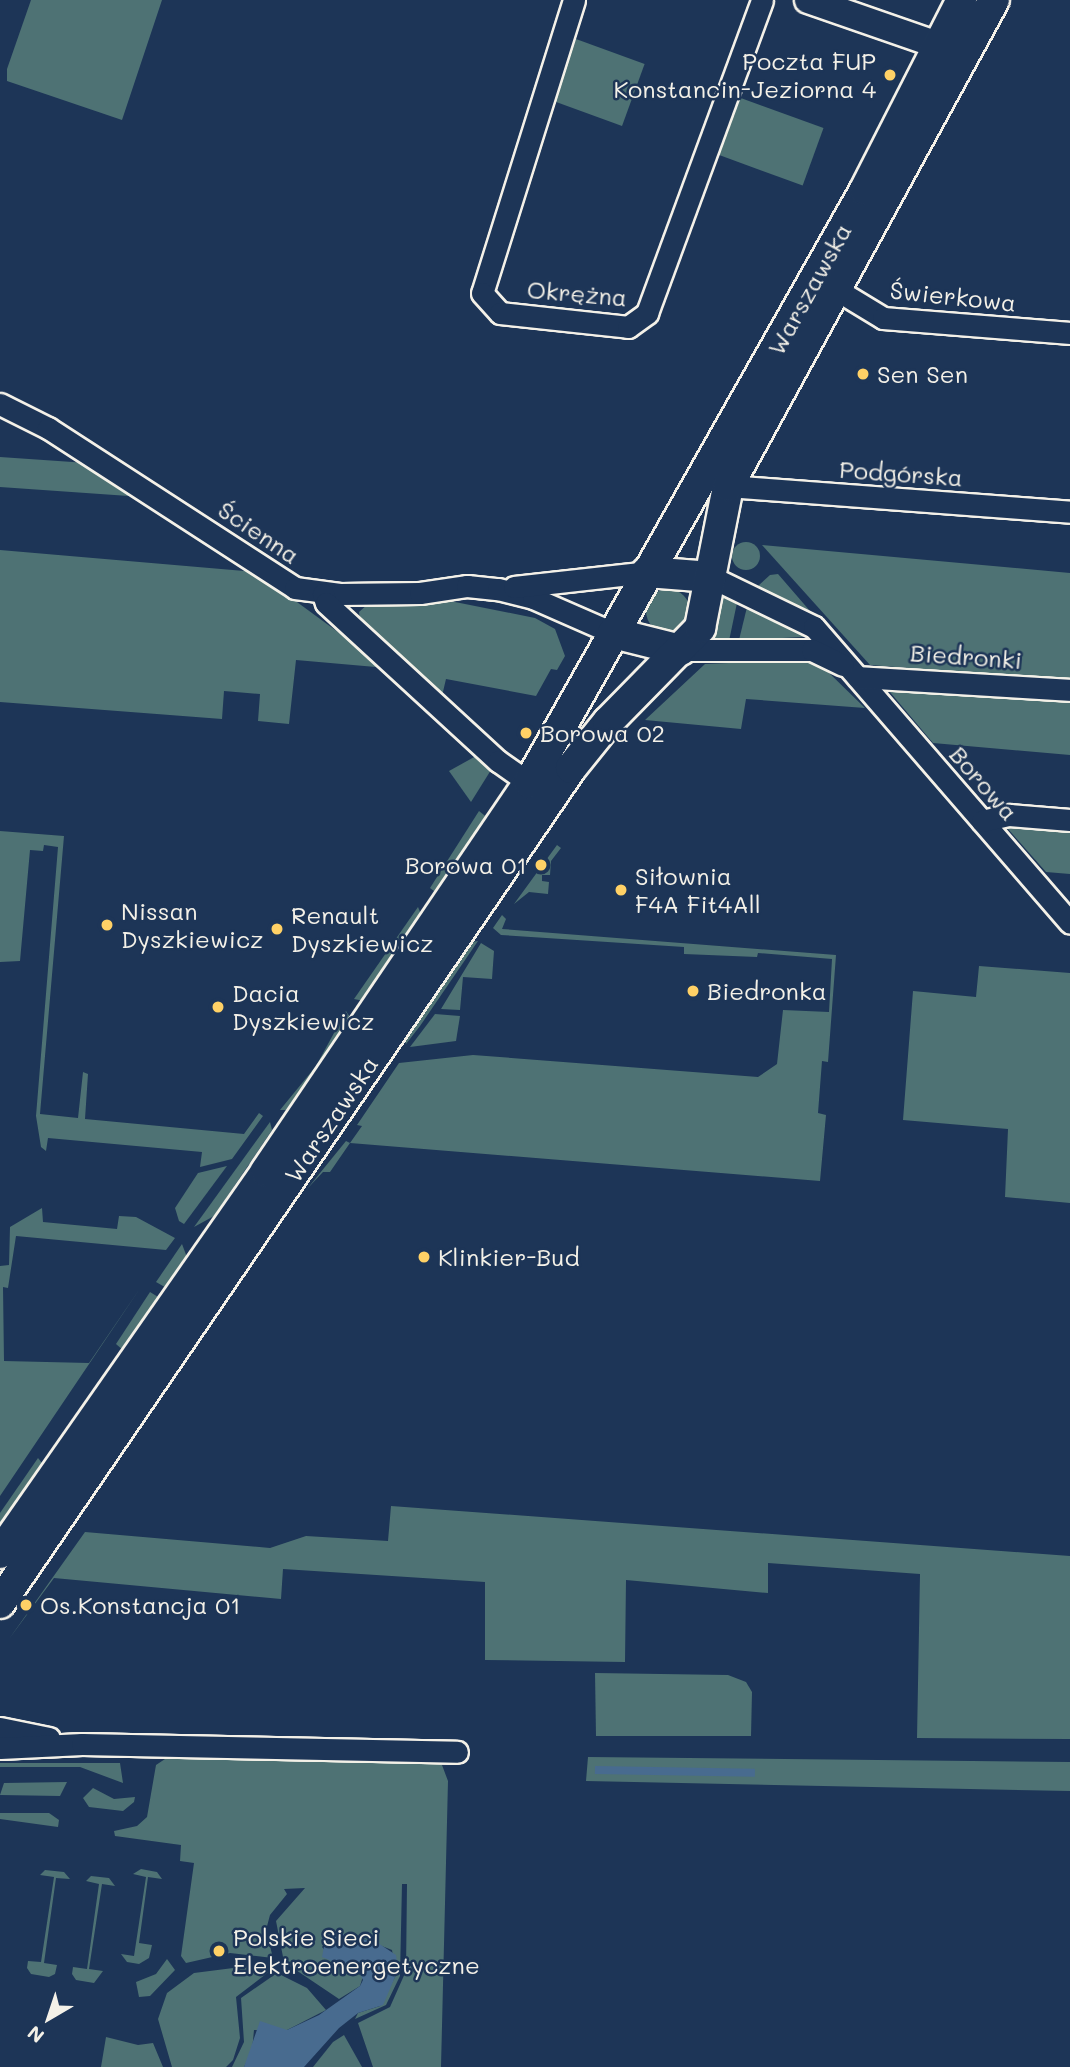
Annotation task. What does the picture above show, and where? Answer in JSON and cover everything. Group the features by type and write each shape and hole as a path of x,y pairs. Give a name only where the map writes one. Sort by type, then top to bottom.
{"main road":[{"name":"Warszawska","path":"0,1553 273,1161 528,783 865,190 962,0"},
{"name":"Warszawska","path":"0,1603 571,768 608,722 681,650 704,617 728,486 993,0"},
{"path":"648,572 711,577"},
{"path":"613,633 681,650"}],"street":[{"name":"Okrężna","path":"575,0 482,293 500,313 628,327 637,324 649,306 762,0"},
{"path":"808,0 938,45"},
{"name":"Świerkowa","path":"836,290 883,318 1070,334"},
{"name":"Ścienna","path":"0,404 48,428 295,588 323,594 420,593 467,586 498,589"},
{"name":"Podgórska","path":"728,486 1070,512"},
{"path":"498,589 648,572"},
{"name":"Borowa","path":"711,577 814,627 1070,923"},
{"path":"498,589 533,598 613,633"},
{"path":"323,594 326,603 488,752 528,783"},
{"name":"Borowa","path":"681,650 813,650 834,659 858,677"},
{"name":"Biedronki","path":"858,677 1070,690"},
{"path":"982,821 1009,815 1070,820"},
{"path":"0,1728 82,1744"},
{"path":"0,1748 82,1744 457,1752"}],"green space":[{"path":"31,0 162,0 122,120 7,81 7,69"},
{"path":"576,39 645,64 622,126 553,101"},
{"path":"738,97 824,128 803,185 717,154"},
{"path":"0,457 87,463 143,497 0,487"},
{"path":"746,542 756,546 760,556 756,566 746,570 736,566 732,556 736,546"},
{"path":"762,545 1070,573 1070,681 870,665"},
{"path":"0,550 256,572 387,668 296,660 289,724 258,721 260,694 224,691 222,719 0,702"},
{"path":"778,574 811,612 758,586 770,575"},
{"path":"668,589 683,596 690,611 683,626 668,633 653,626 646,611 653,596"},
{"path":"722,593 738,598 729,641 711,640"},
{"path":"445,600 535,618 555,629 565,656 557,670 551,669 536,696 446,679 442,696 361,627 359,612 368,604"},
{"path":"748,603 802,632 803,637 739,640"},
{"path":"802,660 823,667 865,708 746,699 741,729 645,720 705,664"},
{"path":"884,685 1070,700 1070,755 933,743"},
{"path":"476,756 491,770 471,802 449,771"},
{"path":"479,811 489,819 439,891 434,891 430,888"},
{"path":"1001,821 1070,825 1070,874 1046,872"},
{"path":"0,831 64,836 40,1114 78,1118 83,1072 88,1074 85,1119 244,1134 259,1113 263,1116 232,1159 200,1167 202,1152 48,1138 46,1151 41,1147 36,1116 58,847 44,845 43,851 30,850 20,961 0,962"},
{"path":"557,845 561,848 551,861 550,875 542,875 542,881 549,882 548,894 529,892 514,904"},
{"path":"418,907 423,919 364,1001 354,999"},
{"path":"502,915 506,919 502,929 836,955 828,1062 822,1061 818,1113 826,1115 820,1181 350,1143 362,1126 357,1125 399,1063 473,1055 758,1077 777,1064 783,1010 829,1012 832,959 758,953 757,957 684,954 684,947 501,935 493,928"},
{"path":"478,941 406,1044 403,1036 466,943"},
{"path":"481,943 494,951 492,979 463,977 460,1010 441,1009"},
{"path":"979,966 1070,973 1070,1203 1005,1197 1008,1129 903,1120 913,991 976,997"},
{"path":"346,1011 353,1022 317,1078 288,1110 280,1110 316,1066"},
{"path":"435,1014 460,1016 456,1041 410,1047"},
{"path":"270,1122 272,1130 214,1216 194,1227"},
{"path":"346,1141 350,1143 330,1172 323,1172 307,1189"},
{"path":"227,1166 184,1224 179,1221 175,1208 198,1173"},
{"path":"42,1208 43,1222 117,1229 119,1216 136,1217 175,1238 166,1250 16,1236 8,1288 3,1287 4,1361 89,1363 141,1287 0,1496 0,1266 9,1265 10,1227"},
{"path":"182,1244 188,1260 170,1290 156,1282"},
{"path":"150,1292 163,1300 124,1351 116,1344"},
{"path":"38,1458 42,1463 0,1526 0,1513"},
{"path":"391,1506 1070,1556 1070,1739 917,1738 920,1574 768,1563 768,1593 626,1580 625,1662 485,1660 485,1582 283,1569 281,1599 54,1578 9,1639 85,1532 270,1548 306,1536 388,1541"},
{"path":"595,1673 728,1675 746,1682 752,1692 751,1736 596,1736"},
{"path":"171,1755 437,1761 442,1765 448,1781 441,2067 373,2067 358,2023 390,2007 406,1971 407,1884 402,1884 400,1976 386,2005 355,2019 358,2013 380,2006 396,1975 392,1950 356,1936 331,1935 322,1947 337,1966 363,1976 360,1986 339,1999 284,1962 276,1921 305,1888 284,1889 287,1894 270,1915 266,1930 273,1958 230,1953 186,1963 181,1956 194,1863 180,1861 181,1845 115,1836 114,1831 137,1826 147,1817 156,1765"},
{"path":"588,1757 1070,1762 1070,1791 586,1781"},
{"path":"0,1763 120,1763 123,1783 80,1767 0,1767"},
{"path":"67,1782 60,1796 0,1795 4,1783"},
{"path":"93,1788 114,1799 135,1797 134,1802 123,1811 89,1807 83,1798"},
{"path":"0,1813 49,1813 59,1820 58,1827 0,1819"},
{"path":"141,1869 157,1872 162,1879 148,1877 139,1943 152,1945 149,1958 139,1964 127,1962 121,1954 134,1956 146,1877 133,1874"},
{"path":"45,1870 64,1872 70,1879 56,1878 44,1963 57,1965 55,1974 49,1977 31,1974 27,1968 28,1961 41,1962 54,1877 40,1875"},
{"path":"91,1876 109,1878 115,1886 102,1884 89,1969 103,1971 94,1983 76,1980 72,1974 73,1967 87,1969 99,1884 86,1881"},
{"path":"167,1959 175,1970 150,1996 139,1997 136,1982 156,1974"},
{"path":"249,1966 270,1971 236,1997 240,2038 233,2060 226,2067 172,2067 158,2019 167,1993 194,1973"},
{"path":"277,1973 307,1988 326,2010 287,2030 254,2030 252,2051 244,2067 232,2067 244,2042 241,1998"},
{"path":"344,2035 362,2067 313,2067 333,2042"},
{"path":"106,2037 138,2045 153,2043 163,2067 101,2067"}],"water":[{"path":"595,1766 755,1769 755,1777 595,1774"},
{"path":"339,1933 378,1943 396,1955 398,1970 383,2005 358,2013 339,2028 304,2067 244,2067 260,2021 287,2030 319,2015 360,1986 363,1980 359,1972 322,1957 325,1941"}],"place":[{"name":"Poczta FUP Konstancin-Jeziorna 4","path":"890,75"},
{"name":"Sen Sen","path":"863,374"},
{"name":"Borowa 02","path":"526,733"},
{"name":"Borowa 01","path":"541,865"},
{"name":"Siłownia F4A Fit4All","path":"621,890"},
{"name":"Nissan Dyszkiewicz","path":"107,925"},
{"name":"Renault Dyszkiewicz","path":"277,929"},
{"name":"Biedronka","path":"693,991"},
{"name":"Dacia Dyszkiewicz","path":"218,1007"},
{"name":"Klinkier-Bud","path":"424,1257"},
{"name":"Os.Konstancja 01","path":"26,1605"},
{"name":"Polskie Sieci Elektroenergetyczne","path":"219,1951"}]}
